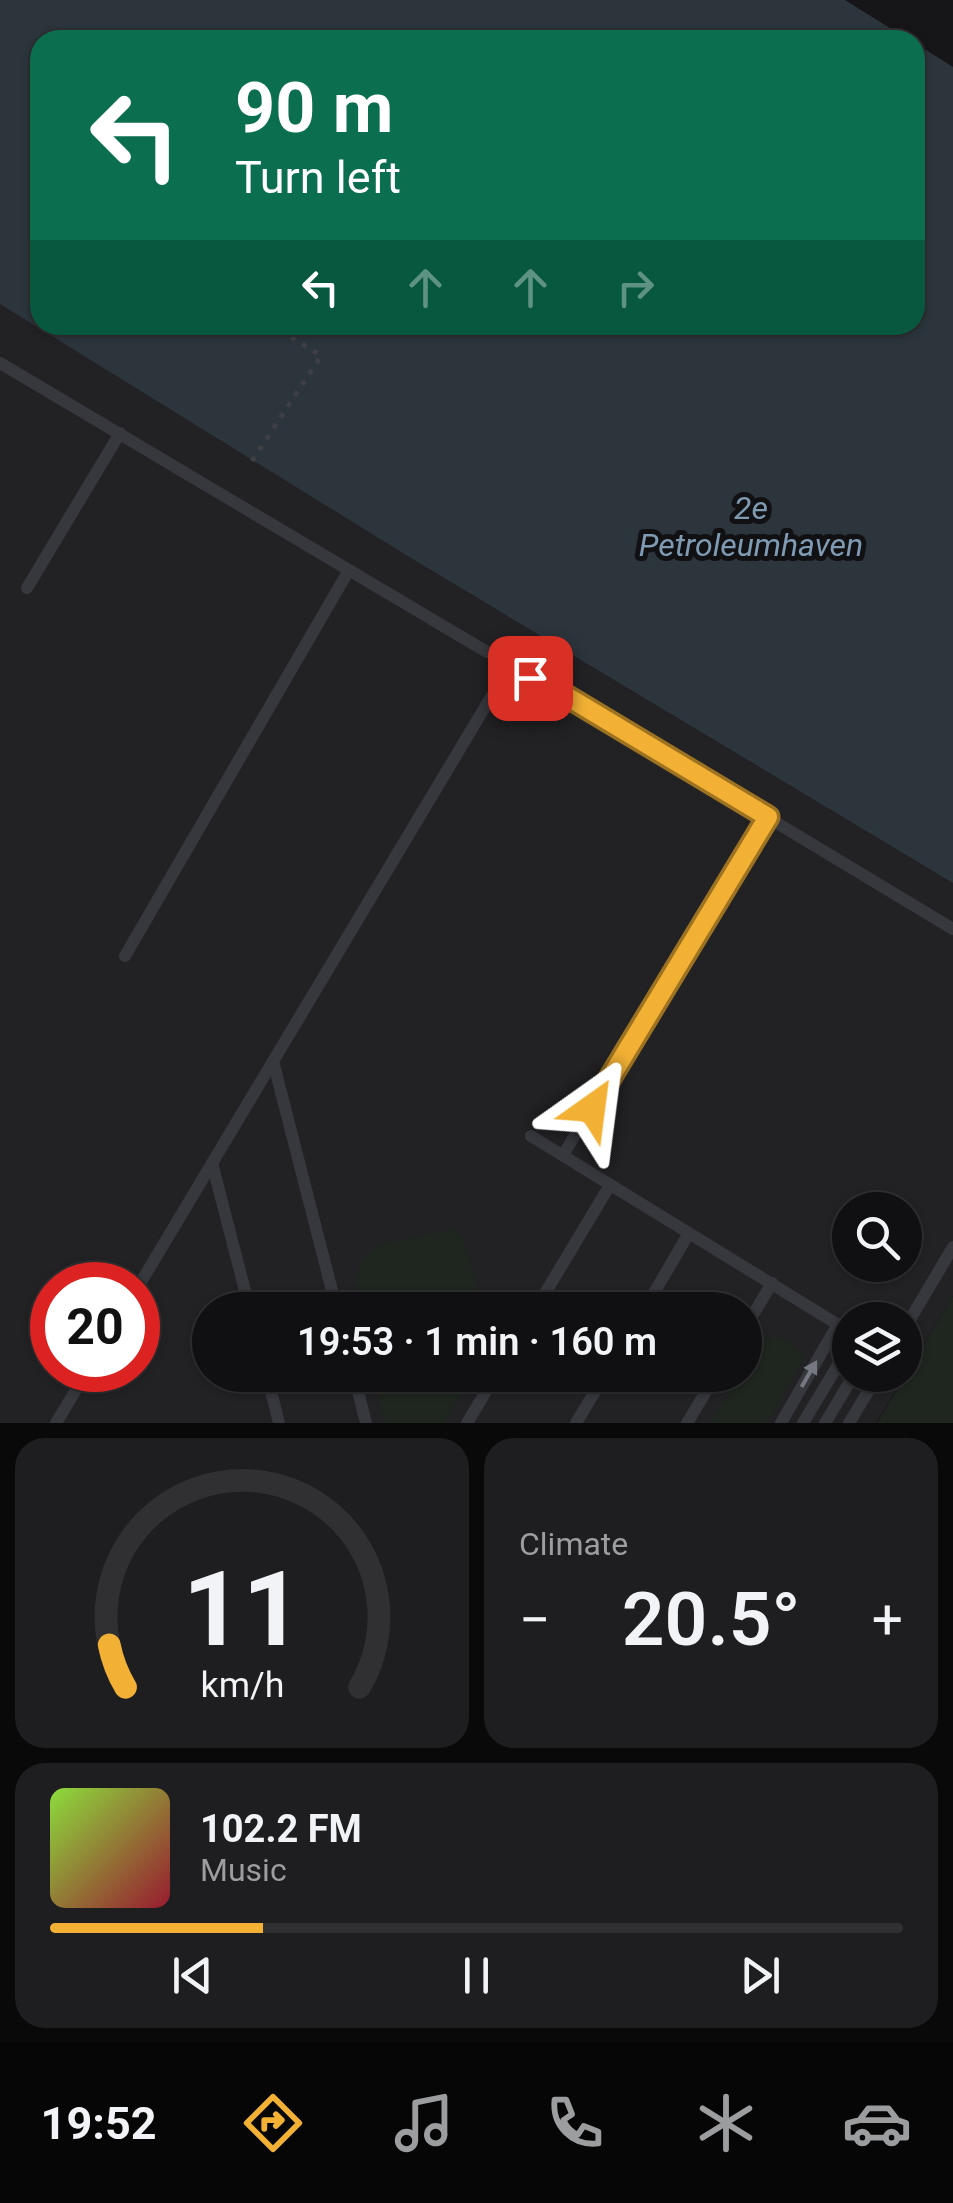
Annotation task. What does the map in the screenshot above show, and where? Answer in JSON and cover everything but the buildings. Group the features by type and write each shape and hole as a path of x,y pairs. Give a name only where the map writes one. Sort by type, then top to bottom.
{"lane":[{"path":"0,363 486,652"},
{"path":"26,588 120,433"},
{"path":"124,956 349,570"},
{"path":"153,1262 491,697 516,680 530,678 543,682 953,929"},
{"path":"563,1155 768,817"},
{"path":"273,1061 332,1292"},
{"path":"531,1136 832,1321"},
{"path":"212,1163 245,1292"},
{"path":"546,1292 610,1184"},
{"path":"655,1292 690,1233"},
{"path":"920,1302 953,1246"},
{"path":"762,1300 772,1284"},
{"path":"781,1423 832,1346"},
{"path":"804,1423 832,1376"},
{"path":"56,1423 75,1392"},
{"path":"271,1392 279,1423"},
{"path":"358,1392 366,1423"},
{"path":"467,1423 486,1392"},
{"path":"576,1423 595,1392"},
{"path":"687,1423 706,1392"},
{"path":"826,1423 844,1392"},
{"path":"850,1423 868,1392"}],"path":[{"path":"252,461 321,356 288,335"}],"shaded area":[{"path":"0,301 30,319 30,335 56,335 953,880 953,1296 922,1347 922,1302 832,1302 832,1392 895,1392 876,1423 0,1423"},
{"path":"451,1230 462,1236 479,1292 356,1292 356,1278 366,1256 397,1241"},
{"path":"953,1296 953,1423 877,1423 896,1392 922,1392 922,1348"},
{"path":"762,1339 792,1344 804,1359 767,1423 711,1423 730,1392 762,1392"},
{"path":"377,1392 462,1392 444,1423 384,1423"}],"water":[{"name":"2e Petroleumhaven","path":"0,0 845,0 893,30 30,30 30,323 0,304"},
{"name":"2e Petroleumhaven","path":"925,49 953,67 953,883 411,558 50,335 925,335"}],"route":[{"path":"530,678 543,682 768,817 592,1108"}]}
